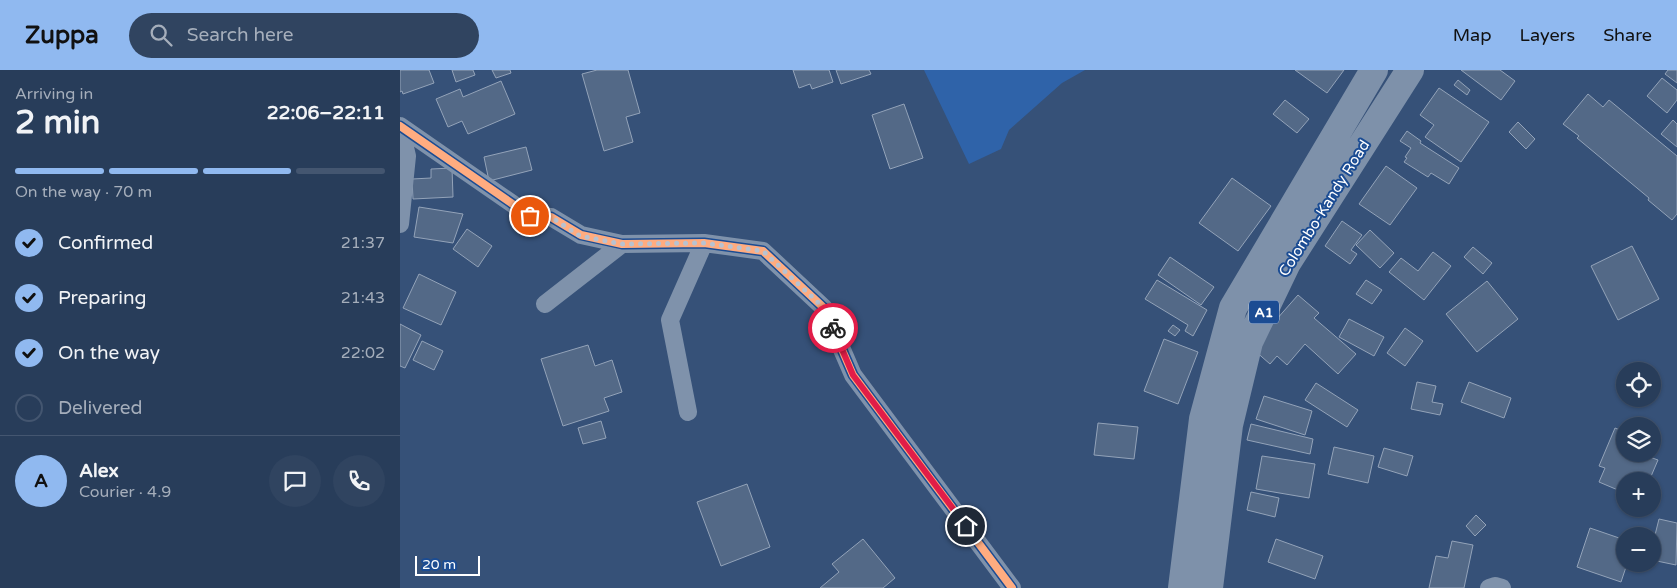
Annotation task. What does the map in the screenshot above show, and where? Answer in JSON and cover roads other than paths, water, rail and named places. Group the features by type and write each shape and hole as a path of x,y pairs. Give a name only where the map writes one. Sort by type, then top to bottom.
{"highway":[{"name":"Colombo-Kandy Road","path":"1182,588 1203,419 1233,308 1374,70"},
{"name":"Colombo-Kandy Road","path":"1209,588 1229,424 1249,342 1287,263 1410,70"}],"street":[{"path":"400,126 407,156 400,224"},
{"path":"400,126 530,216 551,217 580,236 622,244 704,243 763,251 824,308 853,375 1012,588"},
{"path":"688,412 670,320 704,243"},
{"path":"545,304 622,244"},
{"path":"1489,588 1495,586 1502,588"}]}
